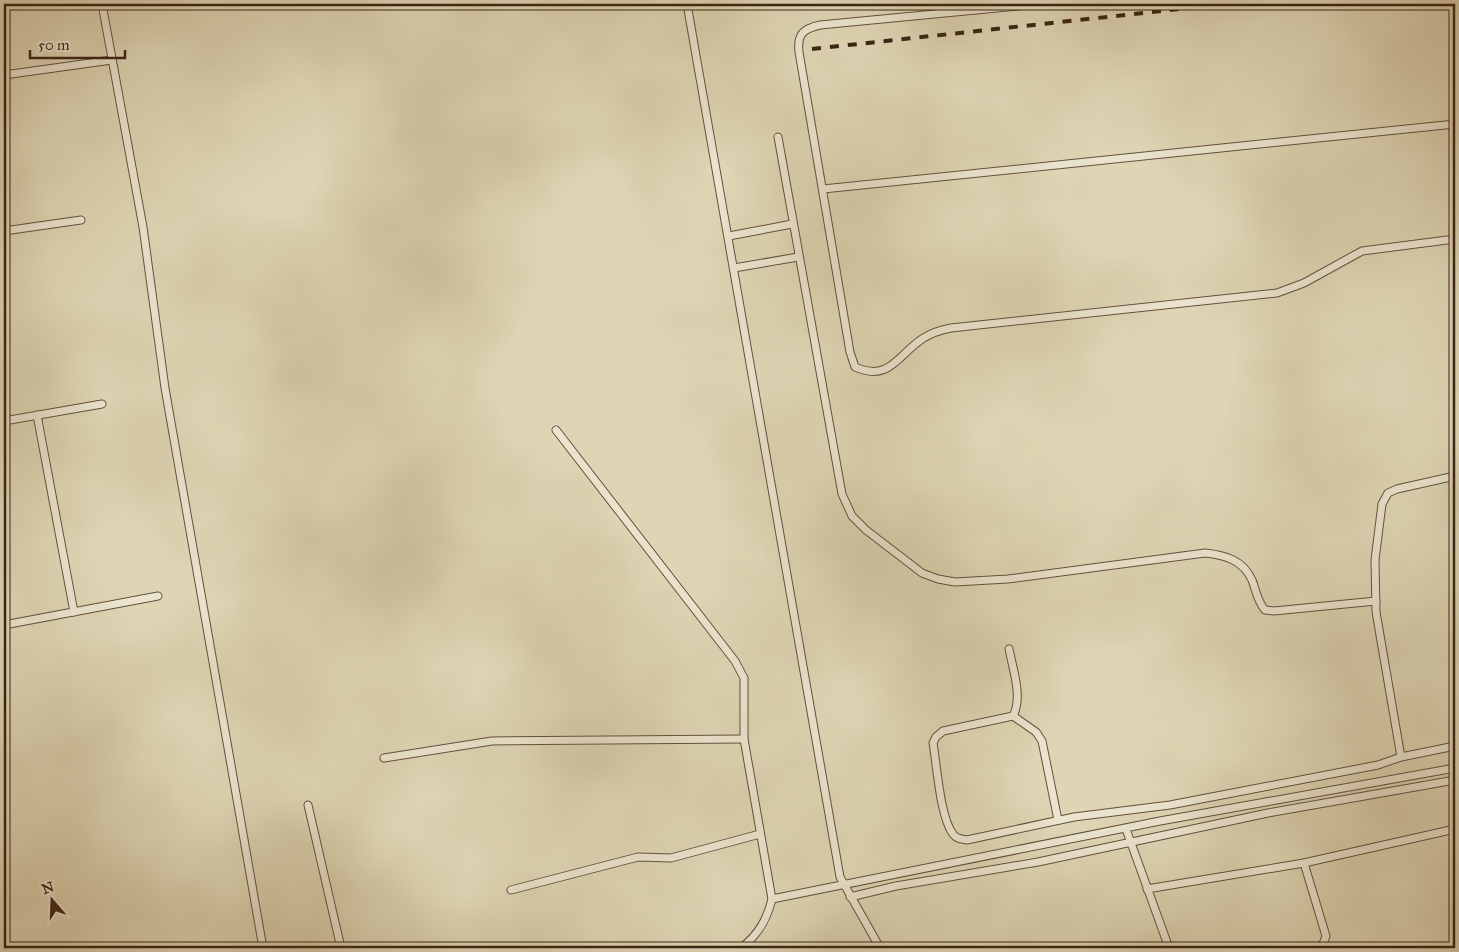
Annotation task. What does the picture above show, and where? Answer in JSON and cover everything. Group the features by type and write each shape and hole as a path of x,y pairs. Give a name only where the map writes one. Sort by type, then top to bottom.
{"lane":[{"path":"102,4 143,227 165,388 262,948"},
{"path":"687,4 843,886 880,948"},
{"path":"1040,4 820,25 808,28 801,33 798,41 799,52 850,352 855,367 867,372 884,371 921,340 935,332 951,328 1277,293 1304,283 1362,251 1455,239"},
{"path":"4,75 112,60"},
{"path":"823,189 1455,124"},
{"path":"778,137 798,257 846,506 866,530 922,573 938,579 955,582 1008,579 1205,553 1223,554 1244,568 1251,578 1260,604 1265,610 1274,611 1376,601"},
{"path":"4,231 81,220"},
{"path":"728,236 792,224"},
{"path":"734,268 798,257"},
{"path":"4,421 102,404"},
{"path":"37,415 74,612"},
{"path":"556,430 735,660 744,678 744,739 772,899 769,911 759,931 741,948"},
{"path":"1401,757 1378,625 1376,601 1375,560 1384,498 1388,493 1406,486 1455,476"},
{"path":"4,625 158,596"},
{"path":"1009,649 1018,699 1017,708 1013,716"},
{"path":"1058,820 1042,741 1036,732 1013,716 943,731 936,737 933,743 944,811 953,834 959,839 967,840 1058,820 1170,805 1378,765 1401,757 1455,746"},
{"path":"384,758 501,740 744,739"},
{"path":"772,899 1126,829 1455,768"},
{"path":"850,897 896,886 1038,862 1268,813 1455,780"},
{"path":"308,805 341,948"},
{"path":"1126,829 1129,842 1169,948"},
{"path":"1147,889 1304,862 1455,829"},
{"path":"511,890 638,857 671,858 760,834"},
{"path":"1304,862 1326,936 1323,944 1316,948"}],"railway":[{"path":"812,49 1226,4"}]}
